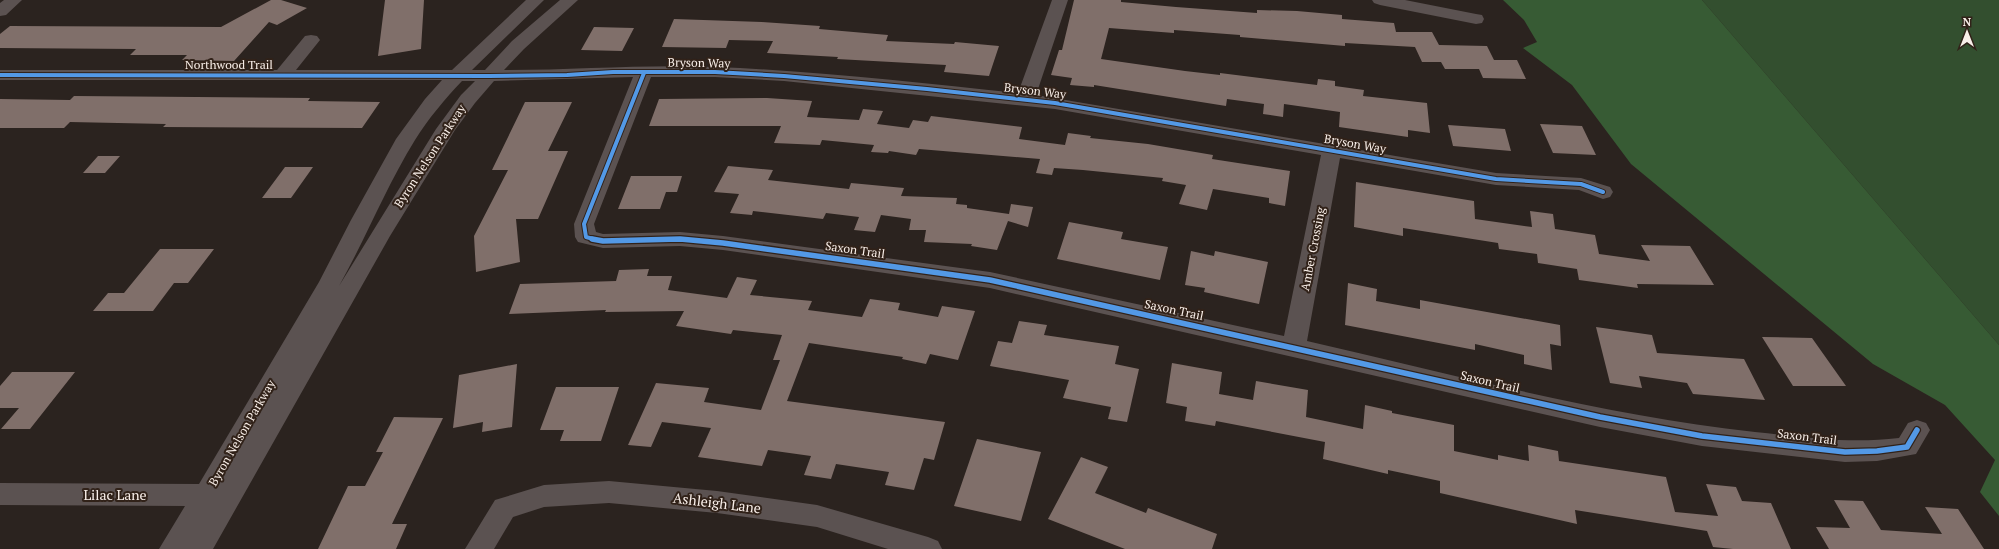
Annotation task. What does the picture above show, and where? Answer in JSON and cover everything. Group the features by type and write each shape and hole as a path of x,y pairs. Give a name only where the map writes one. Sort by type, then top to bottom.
{"street":[{"path":"0,11 14,0"},
{"name":"Byron Nelson Parkway","path":"198,549 218,494 406,139 432,103 458,75 526,7 536,0"},
{"name":"Byron Nelson Parkway","path":"173,549 218,494 333,316 379,236 446,129 489,76 518,45 570,0"},
{"path":"1025,100 1060,0"},
{"path":"1380,0 1476,18"},
{"path":"282,75 311,40"},
{"name":"Bryson Way","path":"458,75 567,76 613,72 715,72 784,76 1055,103 1496,179 1560,184 1581,184 1603,192"},
{"name":"Saxon Trail","path":"644,73 584,224 586,237 603,241 680,239 723,243 990,280 1294,347 1600,417 1702,436 1845,452 1878,451 1907,447 1917,430"},
{"name":"Northwood Trail","path":"0,75 458,75"},
{"name":"Amber Crossing","path":"1294,347 1332,151"},
{"path":"311,316 333,316"},
{"name":"Ashleigh Lane","path":"479,549 504,508 544,496 609,492 709,501 817,516 928,549"},
{"name":"Lilac Lane","path":"0,494 218,494"}],"green space":[{"path":"1503,0 1702,0 1999,345 1999,516 1980,492 1995,460 1945,405 1873,364 1631,164 1572,85 1523,48 1537,42 1524,20"},
{"path":"1702,0 1999,0 1999,345"}],"building":[{"path":"271,0 281,0 307,8 277,25 269,22 234,61 182,60 187,55 130,55 136,49 0,48 0,34 10,26 221,27"},
{"path":"385,0 424,0 421,49 378,56"},
{"path":"1074,0 1121,0 1121,2 1257,13 1257,10 1297,11 1342,15 1342,19 1394,23 1396,32 1432,32 1439,45 1487,46 1494,60 1517,60 1526,79 1483,78 1479,69 1445,69 1441,62 1422,62 1415,47 1345,43 1345,46 1240,37 1240,35 1174,30 1174,33 1109,28 1101,59 1185,71 1220,75 1220,73 1317,85 1318,79 1335,81 1335,86 1364,90 1363,96 1427,103 1430,133 1408,130 1408,137 1339,127 1340,112 1284,104 1283,117 1263,114 1264,104 1227,99 1226,106 1094,85 1094,87 1070,85 1072,78 1051,75 1059,50 1062,50"},
{"path":"674,19 762,22 820,26 819,29 888,35 886,41 954,44 955,42 999,46 989,76 944,72 946,65 837,59 838,57 767,53 773,41 729,40 726,48 662,47"},
{"path":"594,27 634,28 622,51 581,50"},
{"path":"74,96 310,98 308,101 380,102 362,128 163,127 166,124 70,122 64,128 0,128 0,99 70,100"},
{"path":"767,98 812,101 807,117 859,120 863,109 883,111 877,124 909,128 913,120 928,122 931,116 1022,127 1019,139 1065,145 1068,133 1091,136 1090,138 1148,144 1213,155 1212,159 1290,171 1285,206 1269,203 1269,198 1213,189 1207,210 1179,204 1186,185 1162,181 1163,178 1083,170 1054,168 1052,175 1036,173 1040,159 919,149 916,155 889,151 888,153 871,152 874,145 822,140 820,145 774,143 781,126 649,126 659,99"},
{"path":"525,102 572,102 548,151 568,151 538,219 516,219 520,262 476,272 474,236 508,170 492,170"},
{"path":"1540,124 1582,126 1596,155 1553,153"},
{"path":"1448,125 1505,129 1511,151 1453,146"},
{"path":"98,156 120,156 105,173 83,173"},
{"path":"728,166 773,170 768,180 849,189 851,183 904,188 901,196 957,198 956,204 967,205 967,208 1009,214 1011,204 1033,207 1028,227 1008,221 997,250 971,246 972,244 924,242 926,230 909,230 911,219 881,215 875,232 854,230 859,217 826,213 823,219 753,211 752,215 730,213 739,194 714,192"},
{"path":"285,167 313,167 291,198 262,198"},
{"path":"631,176 682,176 677,192 666,192 660,209 618,209"},
{"path":"1356,182 1474,201 1475,219 1532,227 1530,211 1553,214 1555,229 1595,235 1599,254 1650,261 1641,245 1690,246 1714,285 1637,284 1638,288 1579,280 1577,269 1538,263 1537,254 1499,249 1498,243 1403,228 1403,236 1354,227"},
{"path":"1069,222 1123,232 1121,239 1168,247 1160,280 1057,259"},
{"path":"160,249 214,249 188,283 174,283 153,311 93,311 108,293 124,293"},
{"path":"1191,251 1214,256 1215,251 1268,262 1259,304 1204,292 1205,288 1185,285"},
{"path":"649,269 647,276 672,276 668,290 727,298 737,277 757,280 750,295 812,301 808,310 862,317 870,299 900,303 898,310 938,317 942,306 975,311 958,360 930,354 926,364 902,359 903,357 809,343 787,401 945,422 934,460 924,458 914,490 885,485 889,472 836,464 831,479 804,475 811,456 768,450 762,466 698,457 711,428 662,422 651,447 628,445 656,383 709,388 704,402 761,410 780,360 773,360 782,335 733,330 731,334 676,326 684,311 605,312 606,310 509,314 520,284 616,281 619,270"},
{"path":"1348,283 1377,289 1376,301 1420,309 1420,300 1560,325 1561,346 1550,344 1552,370 1524,364 1524,355 1475,344 1475,350 1345,325"},
{"path":"1019,321 1047,325 1044,335 1119,346 1115,364 1139,369 1127,422 1108,419 1111,407 1063,398 1069,380 990,366 998,341 1012,343"},
{"path":"1596,327 1652,335 1657,353 1744,359 1765,400 1693,394 1687,383 1639,376 1642,388 1610,383"},
{"path":"1762,337 1812,338 1846,386 1793,386"},
{"path":"1172,363 1222,372 1219,394 1253,400 1256,381 1308,390 1306,417 1363,429 1365,405 1392,411 1392,413 1454,425 1454,451 1498,460 1498,455 1529,461 1528,445 1558,451 1559,461 1666,477 1675,512 1718,516 1706,484 1736,487 1742,501 1771,503 1791,549 1733,549 1713,547 1707,531 1575,510 1577,524 1440,493 1440,481 1388,470 1388,474 1323,459 1325,442 1216,421 1215,426 1185,421 1187,407 1166,403"},
{"path":"517,364 512,427 482,432 483,422 453,428 459,375"},
{"path":"12,372 75,372 30,429 1,429 19,408 0,408 0,386"},
{"path":"556,387 619,387 601,441 560,441 564,430 540,430"},
{"path":"394,417 443,418 392,524 407,524 396,549 318,549 348,486 365,486 383,452 376,452"},
{"path":"977,439 1041,452 1021,521 954,506"},
{"path":"1081,457 1108,467 1095,493 1146,513 1148,508 1217,534 1212,549 1125,549 1048,519"},
{"path":"1834,500 1863,501 1881,530 1942,534 1925,507 1958,509 1984,549 1829,549 1816,527 1850,528"}],"cycle path":[{"path":"0,75 489,76 567,75 613,72 715,72 784,76 927,89 1055,103 1496,179 1581,184 1603,192"},
{"path":"644,73 584,224 586,237 603,241 680,239 723,243 990,280 1294,347 1600,417 1702,436 1845,452 1877,451 1907,447 1917,430"}]}
